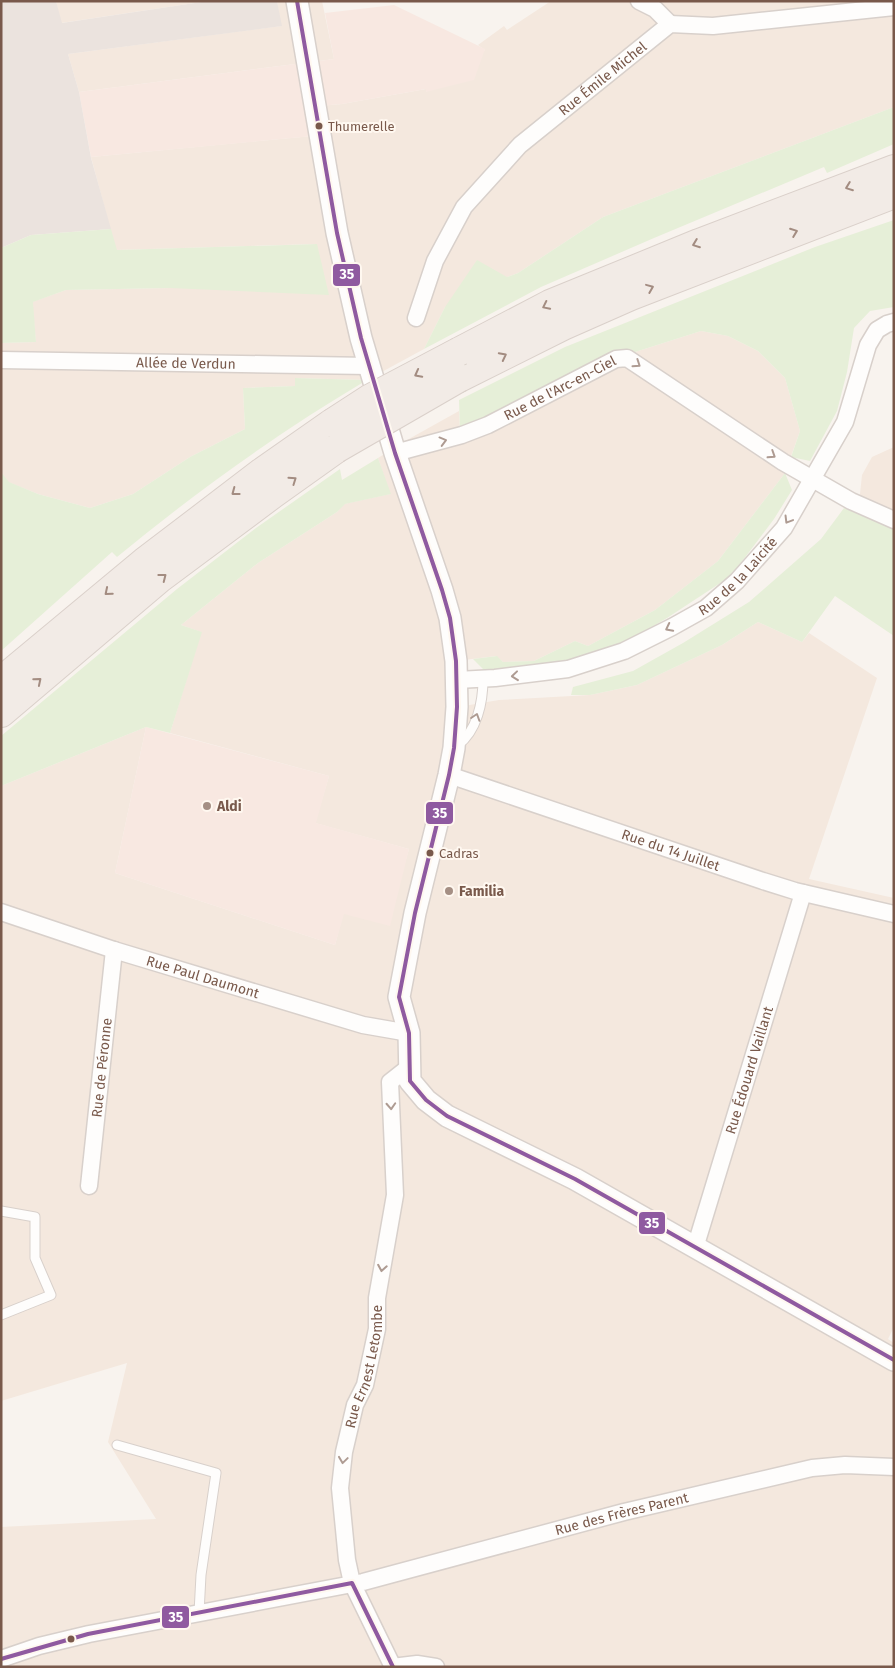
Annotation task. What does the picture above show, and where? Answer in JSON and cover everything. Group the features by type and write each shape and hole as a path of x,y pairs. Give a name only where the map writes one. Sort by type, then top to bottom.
{"highway":[{"path":"1,681 144,562 262,472 332,422 369,399 559,300 699,243 894,169"},
{"path":"1,713 159,579 336,449 459,378 563,326 631,296 894,194"}],"street":[{"path":"297,1 337,233 361,338 450,618 457,680 454,748 415,913 399,997 409,1033 410,1082 426,1100 447,1116 575,1179 894,1360"},
{"path":"639,1 655,9 670,24 713,26 894,7"},
{"name":"Rue Émile Michel","path":"416,318 435,261 464,208 494,173 520,145 670,24"},
{"name":"Rue de la Laicité","path":"457,680 527,675 568,669 624,651 706,608 736,581 778,535 845,422 868,344 877,330 894,322"},
{"name":"Rue de l'Arc-en-Ciel","path":"396,453 462,435 488,425 616,360 627,358 772,455 813,478"},
{"name":"Allée de Verdun","path":"1,360 370,366"},
{"path":"813,478 851,501 894,520"},
{"name":"Rue du 14 Juillet","path":"449,775 609,831 763,881 803,893 894,914"},
{"name":"Rue Édouard Vaillant","path":"695,1248 803,893"},
{"name":"Rue Paul Daumont","path":"1,912 114,950 363,1025 409,1033"},
{"name":"Rue de Péronne","path":"89,1186 114,950"},
{"name":"Rue Ernest Letombe","path":"393,1667 352,1583 347,1560 340,1488 344,1452 355,1405 365,1385 376,1329 377,1298 395,1195 390,1082 409,1067"},
{"name":"Rue des Frères Parent","path":"1,1659 74,1637 363,1582 624,1512 812,1468 845,1465 894,1468"},
{"path":"393,1667 417,1664 436,1667"}],"lane":[{"path":"454,748 472,732 483,692 483,679"},
{"path":"1,1211 35,1218 35,1258 51,1295 1,1315"},
{"path":"117,1445 216,1474 201,1575 200,1613"}],"shaded area":[{"path":"1,1 56,1 62,23 208,1 277,1 282,26 68,54 79,92 91,158 111,229 31,235 1,248"},
{"path":"56,1 208,1 61,23"},
{"path":"277,1 322,1 334,59 79,92 68,54 281,26"},
{"path":"551,1 894,1 894,107 603,217 518,273 445,307 424,349 367,380 295,378 295,386 243,388 245,429 190,457 133,494 90,508 38,494 8,482 1,472 1,343 36,342 32,302 66,290 170,288 316,244 116,250 91,157 323,135 319,106 342,104 426,89 426,92 485,50 478,45 504,26 507,30"},
{"path":"394,5 485,49 474,80 426,92 426,89 342,104 319,106 324,135 91,157 79,92 334,59 325,13"},
{"path":"701,331 728,336 758,351 785,378 800,431 785,473 718,561 655,610 588,646 575,641 534,661 503,662 496,656 456,661 458,707 499,700 590,695 637,685 722,645 758,622 802,642 809,633 877,678 809,879 894,898 894,1327 888,1339 894,1343 894,1667 1,1667 1,1527 156,1519 108,1442 127,1363 1,1401 1,786 146,727 115,873 335,945 343,914 404,866 409,849 315,823 329,776 170,733 201,632 181,625 258,563 337,512 344,504 390,494 378,458 407,440 459,411 460,431 621,350 632,353"},
{"path":"894,447 894,528 858,513 862,475 872,457"},
{"path":"146,727 329,776 316,823 409,849 390,926 344,914 335,945 115,873"}],"green space":[{"path":"894,107 894,144 827,173 824,167 541,287 424,349 445,307 477,260 507,277 518,273 603,217"},
{"path":"894,220 894,307 870,311 854,328 847,372 837,411 810,461 791,457 800,431 785,378 758,351 728,336 701,331 632,353 626,350 616,352 460,431 459,400 565,347 815,247"},
{"path":"111,229 117,250 317,244 329,295 170,288 66,290 33,302 36,342 1,343 1,248 31,235"},
{"path":"295,378 367,380 270,442 177,509 117,557 112,552 1,651 1,472 9,482 38,494 90,508 133,494 190,457 245,429 243,388 295,386"},
{"path":"378,458 391,494 345,504 337,512 258,563 181,625 202,632 170,733 146,727 1,786 1,736 177,589 256,528 340,469 342,480"},
{"path":"785,473 792,490 774,519 731,576 667,618 619,646 567,663 486,672 473,659 497,656 503,662 534,661 575,641 588,646 655,610 718,561"},
{"path":"844,508 894,528 894,636 835,596 802,642 758,622 722,645 637,685 590,695 571,695 573,687 633,671 749,602 821,539"}],"transit line":[{"name":"35","path":"297,1 337,233 361,338 395,453 442,590 450,618 456,661 457,707 454,748 415,913 399,997 409,1033 410,1081 426,1100 447,1116 575,1179 894,1360"},
{"name":"35","path":"352,1583 393,1667"},
{"name":"35","path":"1,1659 88,1634 352,1583"}],"place":[{"name":"Thumerelle","path":"319,126"},
{"name":"Aldi","path":"207,806"},
{"name":"Cadras","path":"430,853"},
{"name":"Familia","path":"449,891"}]}
